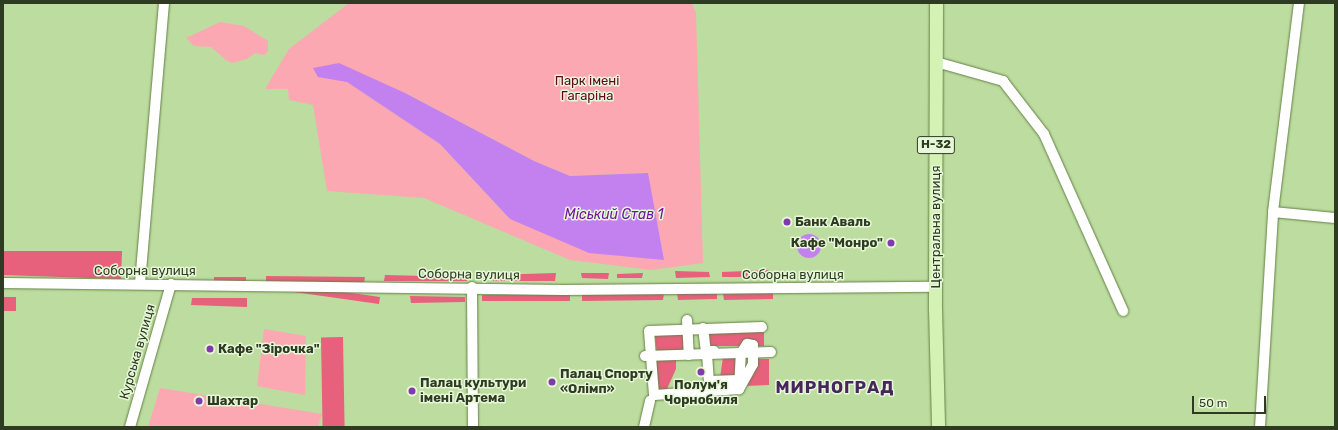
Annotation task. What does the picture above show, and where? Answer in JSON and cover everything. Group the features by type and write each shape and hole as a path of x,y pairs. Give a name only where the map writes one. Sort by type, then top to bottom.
{"main road":[{"name":"Центральна вулиця","path":"936,3 935,287 938,427"}],"street":[{"path":"140,283 164,3"},
{"path":"1260,427 1273,212 1299,3"},
{"path":"936,62 1004,80 1039,128 1123,311"},
{"path":"1273,212 1335,218"},
{"name":"Соборна вулиця","path":"3,283 472,287 563,290 935,287"},
{"name":"Курська вулиця","path":"130,427 170,284"},
{"path":"472,287 472,427"},
{"path":"688,320 689,355"},
{"path":"703,328 706,351 723,350 726,354"},
{"path":"739,385 709,386 654,395 649,331 762,328"},
{"path":"747,344 753,345 755,350 753,364 739,385 741,353 747,344"},
{"path":"645,356 771,352"},
{"path":"707,354 709,386"},
{"path":"644,427 650,400"}],"green space":[{"name":"Парк імені Гагаріна","path":"349,3 692,3 696,13 703,263 651,270 570,260 424,198 327,191 313,105 289,100 288,89 265,89 289,49","holes":["347,82 405,93 534,161 570,176 648,173 510,219 440,144"]},
{"path":"220,22 244,26 268,41 268,51 264,55 255,53 247,59 232,63 226,60 211,47 194,46 186,38"},
{"path":"264,329 306,336 305,395 257,386"},
{"name":"Шахтар","path":"160,388 322,414 318,427 148,427"}],"shaded area":[{"path":"3,251 122,251 121,279 3,275"},
{"path":"769,270 769,277 722,277 722,272"},
{"path":"675,271 709,272 710,277 676,278"},
{"path":"556,273 555,281 493,281 493,275"},
{"path":"581,273 609,273 608,279 582,278"},
{"path":"643,273 642,278 617,278 617,274"},
{"path":"385,275 467,277 467,281 384,281"},
{"path":"266,276 365,277 364,283 266,283"},
{"path":"214,277 246,277 246,282 214,282"},
{"path":"272,282 380,297 379,304 271,289"},
{"path":"773,292 773,299 724,300 723,294"},
{"path":"664,293 663,300 582,301 582,295"},
{"path":"677,293 717,294 717,299 678,300"},
{"path":"482,295 570,295 570,301 482,301"},
{"path":"410,296 465,297 465,302 411,303"},
{"path":"3,297 16,297 16,311 3,311"},
{"path":"192,298 247,298 247,307 191,305"},
{"path":"710,330 764,330 764,346 710,346"},
{"path":"683,333 685,351 657,354 655,336"},
{"path":"321,337 343,337 345,427 323,427"},
{"path":"656,357 676,359 676,369 666,391 657,389"},
{"path":"723,357 736,357 736,378 720,378"},
{"path":"758,359 769,359 769,385 745,386"}],"water":[{"name":"Міський Став 1","path":"339,63 405,93 534,161 570,176 648,173 664,260 589,253 510,219 440,144 347,82 318,77 313,68"},
{"path":"809,234 814,235 820,241 820,251 814,257 809,258 804,257 798,251 797,246 798,241 804,235"}],"place":[{"name":"Банк Аваль","path":"787,222"},
{"name":"Кафе \"Монро\"","path":"891,243"},
{"name":"Кафе \"Зірочка\"","path":"210,349"},
{"name":"Полум'я Чорнобиля","path":"701,372"},
{"name":"Палац Спорту «Олімп»","path":"552,382"},
{"name":"Палац культури імені Артема","path":"412,391"},
{"name":"Шахтар","path":"199,401"}],"district":[{"name":"МИРНОГРАД","path":"835,388"}]}
